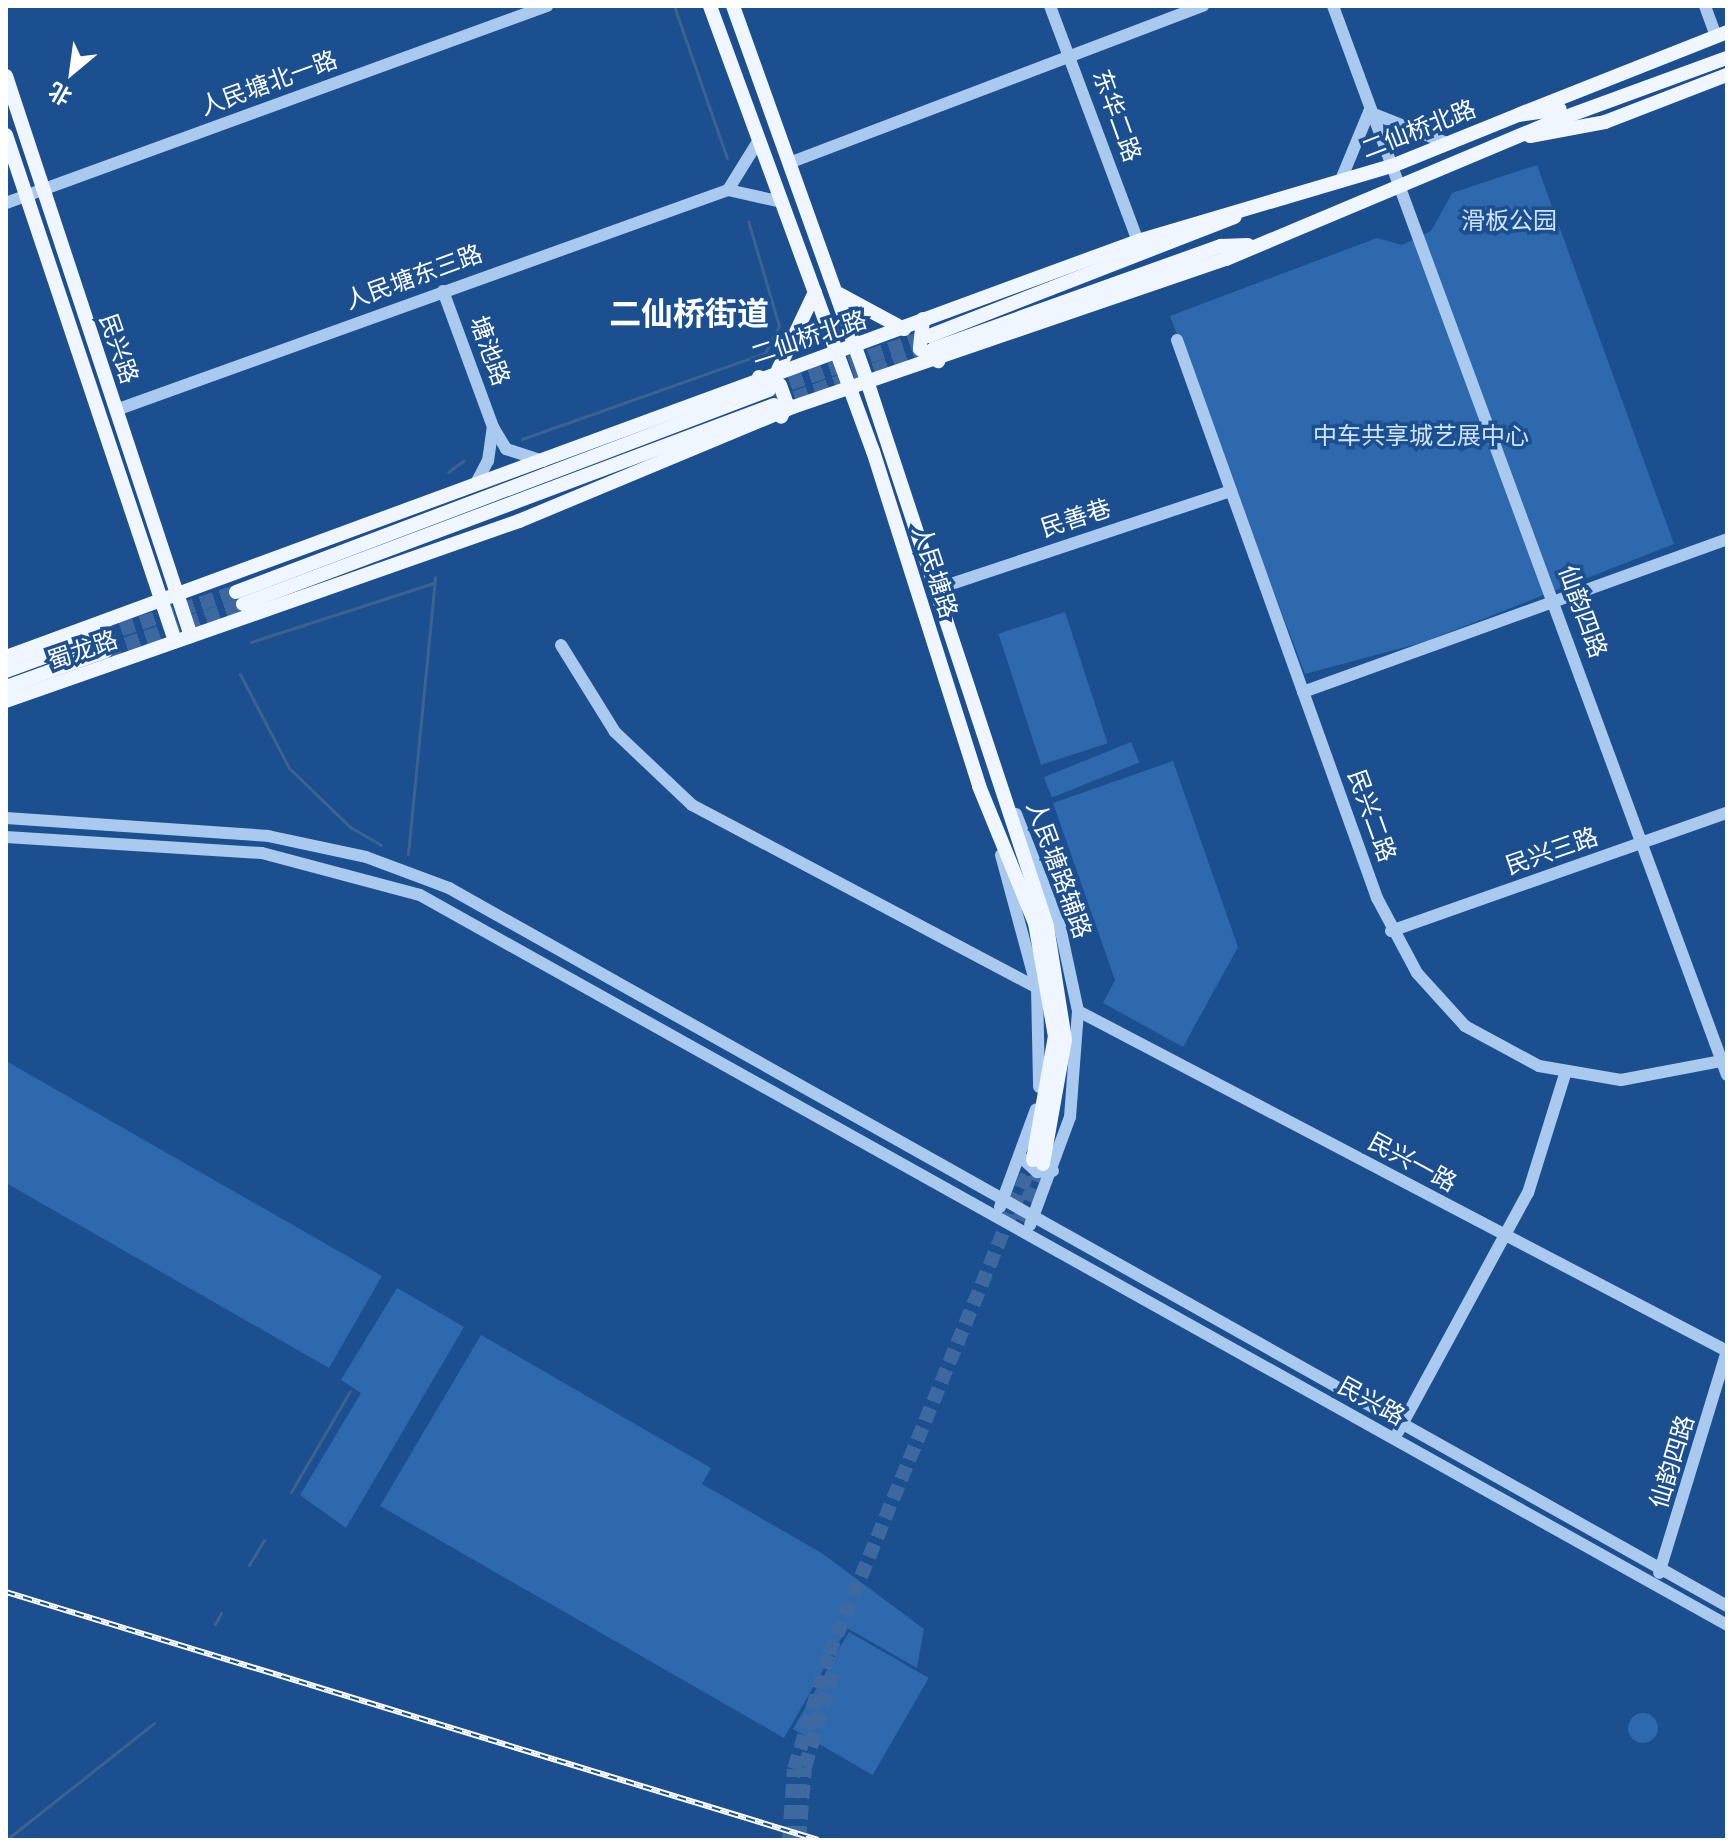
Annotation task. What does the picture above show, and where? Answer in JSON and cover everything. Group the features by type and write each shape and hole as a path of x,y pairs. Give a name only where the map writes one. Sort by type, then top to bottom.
{"main road":[{"name":"人民塘路","path":"710,6 836,350 979,786 1035,923 1054,1009 1052,1080 1038,1163"},
{"name":"人民塘路","path":"733,6 868,384 1008,798 1064,1009 1062,1079 1038,1163"},
{"name":"二仙桥北路","path":"161,599 543,461 778,370 836,350 855,347 1138,241 1207,217 1239,215 1392,166 1721,34"},
{"name":"二仙桥北路","path":"1518,115 1546,114 1727,48"},
{"path":"923,319 920,349 933,349 1249,245 1727,58"},
{"path":"1521,137 1605,122 1727,75"},
{"name":"民兴路","path":"6,76 191,636"},
{"name":"民兴路","path":"6,135 175,641"},
{"path":"240,598 775,404 868,384 933,349 1239,215"},
{"path":"834,289 846,303 904,329"},
{"path":"778,370 815,292"},
{"path":"759,377 780,385 787,404 775,404"},
{"name":"蜀龙路","path":"6,701 519,521 775,404"},
{"name":"蜀龙路","path":"6,657 161,599"},
{"name":"蜀龙路","path":"6,671 104,643 6,687"}],"street":[{"name":"人民塘北一路","path":"6,203 547,6"},
{"name":"东华二路","path":"1050,6 1138,241"},
{"path":"789,163 1203,6"},
{"name":"仙韵四路","path":"1333,6 1369,112 1555,600 1727,1075"},
{"path":"1705,6 1721,34"},
{"path":"1340,182 1369,112 1447,143"},
{"path":"759,140 728,190 782,202"},
{"name":"人民塘东三路","path":"116,410 728,190"},
{"name":"塘池路","path":"443,291 493,427"},
{"name":"民兴二路","path":"1177,340 1391,931 1432,993 1465,1026 1529,1063 1565,1074 1669,1076 1724,1061"},
{"path":"493,427 506,449 543,461"},
{"path":"475,485 493,427"},
{"name":"民善巷","path":"936,589 1231,491"},
{"path":"1303,692 1727,539"},
{"path":"561,645 615,732 692,805 1037,988"},
{"name":"人民塘路辅路","path":"979,786 1037,988 1041,1074 1038,1163 1033,1220 1025,1235"},
{"name":"人民塘路辅路","path":"994,1217 1070,1117 1078,1011 1060,927 1008,798"},
{"name":"民兴三路","path":"1391,931 1727,813"},
{"name":"民兴路","path":"6,818 268,836 414,873 1727,1606"},
{"name":"民兴路","path":"6,837 262,853 376,877 451,911 1025,1235 1727,1625"},
{"name":"民兴一路","path":"1078,1011 1727,1351"},
{"path":"1394,1440 1528,1193 1565,1074"},
{"name":"仙韵四路","path":"1653,1583 1661,1569 1727,1351"}],"green space":[{"name":"中车共享城艺展中心","path":"1537,165 1674,544 1424,642 1305,674 1170,316 1377,238 1402,245 1431,231 1452,193"},
{"path":"1065,612 1108,743 1041,765 998,634"},
{"path":"1131,742 1139,762 1052,798 1044,777"},
{"path":"1173,761 1238,947 1183,1047 1103,1003 1115,980 1053,803"},
{"path":"6,1061 382,1276 329,1368 6,1183"},
{"path":"397,1288 464,1327 346,1528 300,1495 361,1393 341,1380"},
{"path":"481,1335 711,1468 702,1484 823,1554 924,1629 917,1668 847,1628 784,1738 380,1506"},
{"path":"849,1632 929,1678 873,1775 793,1729"},
{"path":"1643,1713 1654,1717 1658,1728 1654,1739 1643,1743 1632,1739 1628,1728 1632,1717"}],"waterway":[{"path":"674,6 727,158"},
{"path":"522,439 765,353 779,326 748,221"},
{"path":"448,472 463,461"},
{"path":"408,854 435,577"},
{"path":"251,642 434,583"},
{"path":"240,674 289,768 350,827 381,845"},
{"path":"291,1492 350,1391"},
{"path":"249,1565 264,1540"},
{"path":"215,1624 221,1613"},
{"path":"6,1840 154,1723"}],"tunnel":[{"path":"770,390 929,336"},
{"path":"775,405 932,349"},
{"path":"101,636 236,592"},
{"path":"106,651 243,604"},
{"path":"789,1840 794,1769 829,1654 1033,1160"},
{"path":"1019,1220 1043,1164"},
{"path":"799,1840 805,1767 833,1673"}],"railway":[{"path":"6,1592 818,1840"}],"district":[{"name":"二仙桥街道","path":"689,314"}],"park label":[{"name":"滑板公园","path":"1509,222"}]}
